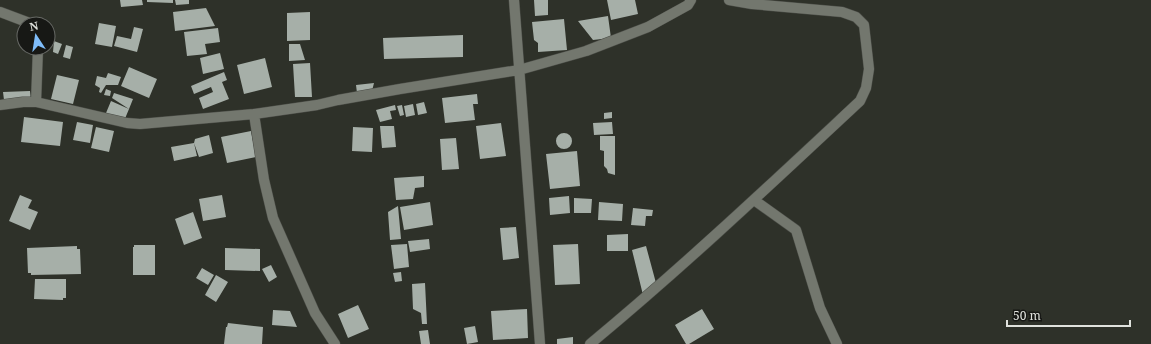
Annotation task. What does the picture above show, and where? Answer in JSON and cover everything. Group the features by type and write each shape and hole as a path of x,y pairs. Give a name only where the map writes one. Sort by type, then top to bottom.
{"street":[{"path":"514,0 540,344"},
{"path":"0,105 36,102 127,123 140,124 254,114 317,106 338,100 393,90 519,70 586,51 648,27 688,5 691,0"},
{"path":"590,344 637,305 754,200 860,101 866,88 869,69 864,25 856,16 842,12 752,4 729,0"},
{"path":"0,12 16,18"},
{"path":"36,102 38,56"},
{"path":"254,114 264,180 273,218 315,313 335,344"},
{"path":"754,200 796,230 820,308 837,344"}],"building":[{"path":"120,0 142,0 143,5 121,7"},
{"path":"147,0 173,0 173,3 147,2"},
{"path":"175,0 189,0 189,4 176,5"},
{"path":"534,0 548,0 548,15 535,16"},
{"path":"607,0 635,0 638,14 611,20"},
{"path":"206,8 215,26 175,31 173,12"},
{"path":"310,12 310,40 287,41 287,13"},
{"path":"608,16 611,38 593,40 578,21"},
{"path":"564,19 567,50 538,52 538,43 534,40 532,22"},
{"path":"99,23 116,26 112,47 95,44"},
{"path":"134,27 143,29 137,52 114,46 117,36 131,39"},
{"path":"218,28 220,42 205,44 207,54 187,56 184,32"},
{"path":"463,35 463,57 384,59 383,38"},
{"path":"56,42 62,44 58,54 56,53"},
{"path":"289,44 300,44 305,60 289,61"},
{"path":"66,45 73,47 70,59 63,57"},
{"path":"220,53 224,69 203,74 200,58"},
{"path":"265,58 272,87 244,94 237,65"},
{"path":"310,63 312,97 295,97 293,64"},
{"path":"129,67 157,79 149,98 121,86"},
{"path":"224,72 227,80 222,82 229,99 203,109 199,98 213,92 211,87 194,94 191,86"},
{"path":"108,73 121,77 118,85 106,85 101,93 99,92 100,88 95,85 97,76 106,78"},
{"path":"57,75 79,80 73,104 51,99"},
{"path":"374,83 372,91 357,93 356,85"},
{"path":"106,89 111,91 110,96 104,95"},
{"path":"30,91 31,100 4,100 3,92"},
{"path":"114,93 133,99 129,109 112,98"},
{"path":"477,94 478,104 473,104 475,120 445,123 442,98"},
{"path":"111,101 129,109 124,121 106,113"},
{"path":"424,102 427,113 418,115 416,104"},
{"path":"413,104 415,115 406,117 404,106"},
{"path":"395,105 396,110 390,111 392,119 380,122 376,110"},
{"path":"402,105 404,115 400,116 397,106"},
{"path":"612,112 612,118 604,119 604,113"},
{"path":"24,117 63,122 60,146 21,142"},
{"path":"77,122 93,125 90,143 73,140"},
{"path":"612,122 613,134 594,135 593,123"},
{"path":"501,123 506,156 480,159 476,126"},
{"path":"380,126 394,126 396,147 382,148"},
{"path":"96,127 114,131 109,152 91,148"},
{"path":"353,127 373,128 372,152 352,151"},
{"path":"251,131 256,157 227,163 221,137"},
{"path":"564,133 571,138 572,141 567,148 564,149 557,144 556,141 561,134"},
{"path":"209,135 213,153 199,157 194,143 195,139"},
{"path":"600,136 615,136 615,175 608,173 604,166 604,151 600,150"},
{"path":"456,138 459,169 442,170 440,139"},
{"path":"194,143 197,156 174,161 171,147"},
{"path":"577,151 580,186 550,189 546,154"},
{"path":"424,176 424,187 415,188 413,199 396,200 394,178"},
{"path":"20,195 32,200 28,208 38,212 30,230 9,221"},
{"path":"222,195 226,217 203,221 199,199"},
{"path":"569,196 570,213 550,215 549,198"},
{"path":"574,198 592,199 591,213 574,213"},
{"path":"430,202 433,225 404,230 400,207"},
{"path":"599,202 623,204 622,221 598,220"},
{"path":"398,206 401,239 390,240 388,212"},
{"path":"633,208 653,210 652,216 646,216 645,226 631,225"},
{"path":"193,212 202,238 184,245 175,219"},
{"path":"516,227 519,258 503,260 500,228"},
{"path":"628,234 628,251 607,251 607,235"},
{"path":"429,239 430,249 410,252 408,241"},
{"path":"407,244 409,267 394,269 391,245"},
{"path":"578,244 580,284 555,285 553,245"},
{"path":"134,245 155,245 155,275 133,275"},
{"path":"77,246 77,249 80,249 81,274 31,275 31,273 28,273 27,248"},
{"path":"646,246 656,283 643,295 632,250"},
{"path":"225,248 260,249 260,271 225,270"},
{"path":"271,265 277,277 269,282 262,269"},
{"path":"202,268 214,275 208,285 196,278"},
{"path":"401,272 402,281 395,282 393,273"},
{"path":"216,275 228,282 216,302 205,295"},
{"path":"35,279 66,279 66,298 63,298 63,300 34,299"},
{"path":"425,283 427,324 422,324 421,313 413,309 412,284"},
{"path":"358,305 369,329 348,338 338,314"},
{"path":"527,309 528,338 493,340 491,311"},
{"path":"702,309 714,329 689,344 686,344 675,325"},
{"path":"273,310 290,311 297,327 272,325"},
{"path":"228,323 263,327 262,344 224,344 226,327"},
{"path":"475,326 478,342 467,344 464,328"},
{"path":"428,330 430,344 421,344 419,331"},
{"path":"573,337 573,344 557,344 557,339"}]}
